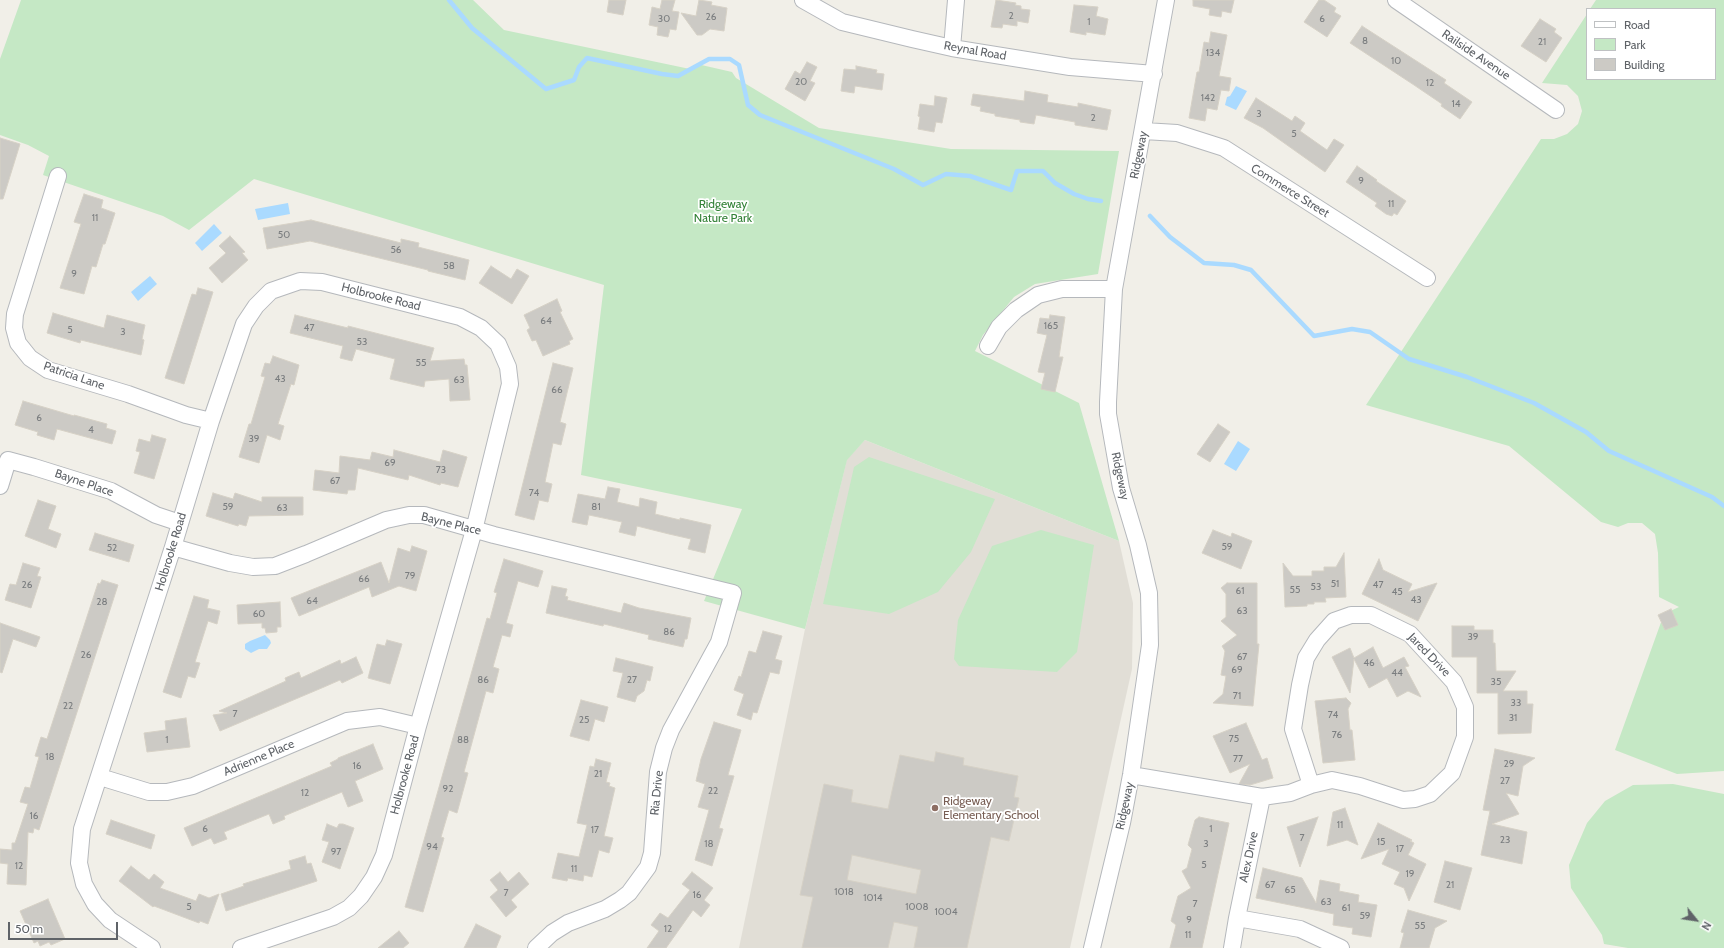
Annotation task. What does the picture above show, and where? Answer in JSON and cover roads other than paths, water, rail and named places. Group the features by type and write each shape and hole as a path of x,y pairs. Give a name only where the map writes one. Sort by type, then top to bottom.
{"street":[{"name":"Reynal Road","path":"803,0 842,22 952,48 1070,67 1154,74"},
{"path":"952,48 956,0"},
{"name":"Ridgeway","path":"1092,948 1122,823 1131,775 1150,645 1149,593 1138,544 1121,488 1108,414 1114,289 1144,131 1166,0"},
{"name":"Railside Avenue","path":"1396,0 1556,110"},
{"name":"Commerce Street","path":"1144,131 1177,134 1224,148 1427,278"},
{"name":"Patricia Lane","path":"58,176 15,314 14,328 18,343 30,358 48,370 128,394 186,415 211,421"},
{"name":"Holbrooke Road","path":"152,948 110,920 95,904 84,884 79,862 82,829 173,547 211,421 244,324 256,306 271,291 300,281 322,282 460,317 481,328 498,344 508,366 510,384 474,530 418,726 384,855 374,877 361,896 349,908 333,917 241,948"},
{"path":"988,346 1000,327 1016,310 1038,295 1062,289 1114,289"},
{"name":"Bayne Place","path":"0,486 8,460 111,491 156,515 180,523"},
{"name":"Bayne Place","path":"173,547 230,563 253,567 275,566 386,520 409,515 424,515 474,530 733,593"},
{"name":"Ria Drive","path":"536,948 552,933 568,923 605,909 620,900 629,893 648,867 652,853 658,772 664,748 671,730 719,642 733,593"},
{"name":"Jared Drive","path":"1131,775 1262,797 1290,793 1311,785 1332,780 1360,786 1402,800 1415,799 1430,794 1452,773 1465,737 1465,707 1454,682 1410,634 1371,615 1351,615 1334,621 1316,640 1306,658 1293,729 1311,785"},
{"name":"Adrienne Place","path":"100,777 149,792 167,792 192,786 347,721 380,717 418,726"},
{"name":"Alex Drive","path":"1232,948 1262,797"},
{"path":"1237,918 1300,929 1341,948"}],"water":[{"path":"1236,86 1247,91 1236,110 1225,105 1227,97 1230,96"},
{"path":"288,203 290,214 258,220 255,209"},
{"path":"214,224 222,233 202,251 195,243"},
{"path":"150,276 157,284 138,301 131,292"},
{"path":"1238,441 1250,449 1236,471 1224,464"},
{"path":"265,635 271,643 267,649 259,649 251,653 245,649 245,644"}],"waterway":[{"path":"449,0 472,28 546,89 574,80 579,67 587,58 678,76 709,59 730,59 739,65 748,105 760,115 894,169 923,185 946,174 970,176 1011,190 1017,171 1043,171 1055,183 1074,194 1088,199 1101,201"},
{"path":"1150,216 1170,237 1204,263 1234,265 1251,270 1314,336 1352,329 1370,332 1409,359 1467,377 1534,403 1586,432 1609,451 1712,497 1724,506"}],"place":[{"name":"Ridgeway Elementary School","path":"935,808"}],"park label":[{"name":"Ridgeway Nature Park","path":"723,211"}]}
